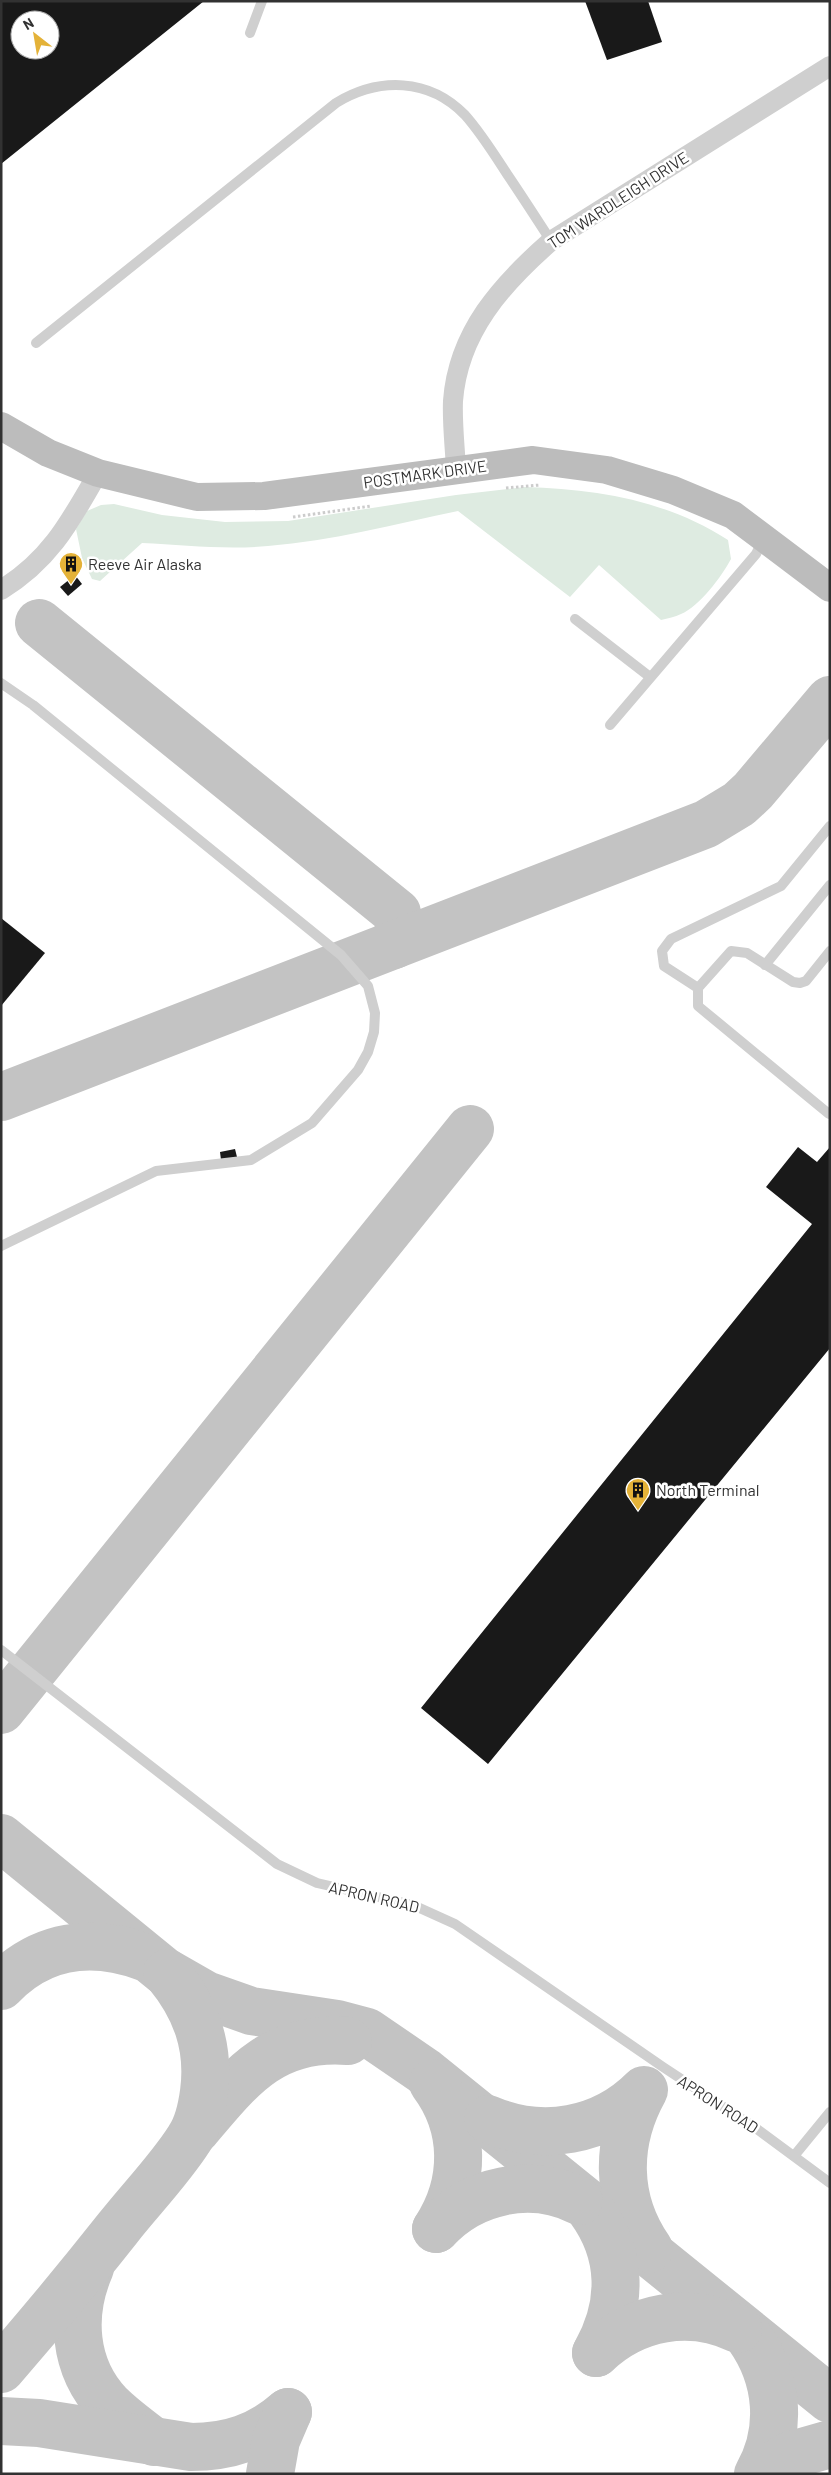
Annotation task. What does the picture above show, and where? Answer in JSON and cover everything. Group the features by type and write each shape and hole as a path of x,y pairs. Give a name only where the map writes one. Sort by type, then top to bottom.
{"street":[{"name":"TOM WARDLEIGH DRIVE","path":"456,470 454,400 459,366 472,332 490,302 516,271 551,241 830,66"},
{"name":"POSTMARK DRIVE","path":"1,426 48,453 98,473 197,497 264,496 533,460 607,470 673,490 733,515 765,537 830,588"},
{"path":"1,590 32,569 50,550 67,526 98,473"}],"lane":[{"path":"250,33 262,1"},
{"path":"36,342 336,103 352,94 371,87 391,84 410,85 446,101 463,114 480,133 551,241"},
{"path":"610,725 756,554 765,537"},
{"path":"575,619 650,677"},
{"path":"1,683 33,705 341,955 368,986 375,1022 373,1039 366,1057 327,1108 312,1123 251,1160 156,1171 1,1246"},
{"path":"698,988 664,966 662,951 671,939 782,886 830,826"},
{"path":"765,964 830,885"},
{"path":"829,1114 698,1006 698,988 730,951 747,953 793,982 800,983 806,981 830,951"},
{"name":"APRON ROAD","path":"1,1650 277,1864 317,1883 413,1905 455,1924 794,2156 830,2183"},
{"path":"794,2156 830,2112"}],"path":[{"path":"501,489 550,486"},
{"path":"291,517 377,505"}],"shaded area":[{"path":"525,487 578,490 630,499 655,506 704,526 728,540 731,559 716,582 695,605 679,615 661,620 599,565 570,597 458,511 363,532 292,544 236,548 142,543 100,581 92,579 82,558 76,529 87,511 101,505 114,504 162,515 225,522 288,521 456,495"}],"building":[{"path":"1,1 204,1 1,164"},
{"path":"585,1 648,1 662,42 607,60"},
{"name":"Reeve Air Alaska","path":"75,575 82,584 68,596 60,587"},
{"path":"1,918 45,953 1,1006"},
{"name":"North Terminal","path":"798,1147 817,1162 830,1147 830,1348 488,1764 421,1708 812,1224 766,1187"},
{"path":"235,1149 237,1157 221,1160 220,1152"}],"taxiway":[{"path":"39,623 397,913 400,934 394,945"},
{"path":"1,1097 706,824 739,804 753,791 830,700"},
{"path":"1,1710 470,1129"},
{"path":"1,1838 164,1971 206,1995 251,2011 337,2024 367,2032 424,2071 830,2399"},
{"path":"1,1986 16,1972 33,1961 50,1953 68,1949 86,1947 105,1948 125,1951 144,1957"},
{"path":"1,2369 164,2173 195,2128 204,2092 205,2059 203,2043 199,2028 186,2000 167,1973"},
{"path":"196,2130 243,2077 278,2053 298,2045 321,2041 348,2041"},
{"path":"433,2083 444,2100 452,2118 458,2155 453,2193 436,2229"},
{"path":"488,2119 508,2126 529,2130 571,2129 590,2124 610,2115 644,2090 634,2110 628,2130 624,2150 623,2171 630,2211 649,2249"},
{"path":"436,2229 467,2205 503,2191 541,2190 561,2194 579,2201"},
{"path":"590,2209 601,2226 609,2244 616,2280 611,2317 596,2353"},
{"path":"90,2268 79,2303 78,2322 78,2340 88,2374 97,2390 109,2405 154,2442"},
{"path":"596,2353 611,2340 628,2330 664,2318 701,2318 720,2322 738,2329"},
{"path":"749,2337 759,2353 766,2370 774,2404 771,2440 758,2474"},
{"path":"1,2421 39,2423 191,2447 205,2447 231,2443 255,2434 288,2412"},
{"path":"270,2474 276,2440 288,2412"},
{"path":"762,2474 788,2456 830,2444"}],"place":[{"name":"Reeve Air Alaska","path":"71,585"},
{"name":"North Terminal","path":"638,1511"}]}
